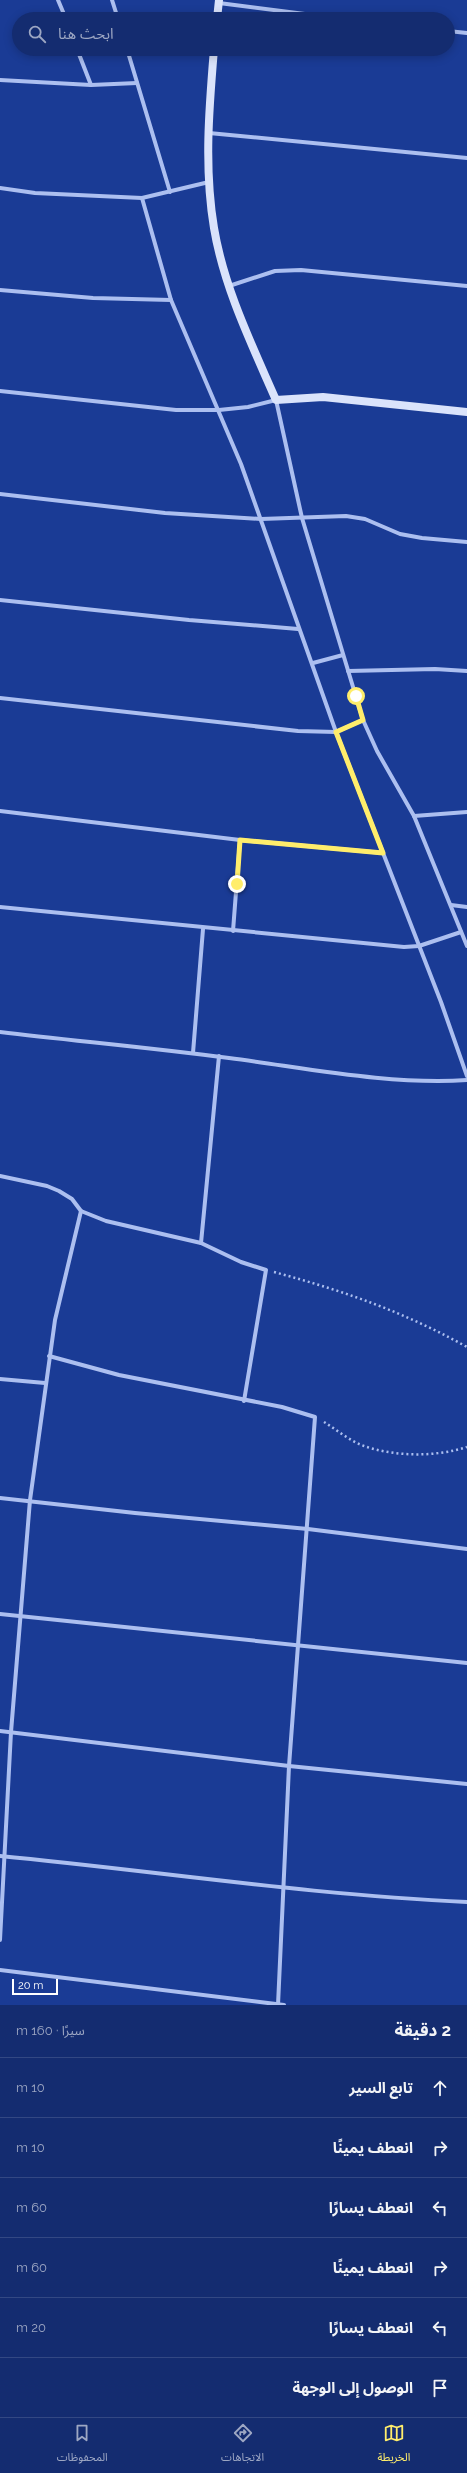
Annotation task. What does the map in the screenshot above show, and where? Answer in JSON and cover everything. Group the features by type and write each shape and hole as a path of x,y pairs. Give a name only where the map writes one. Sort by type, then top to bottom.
{"street":[{"path":"58,0 63,12"},
{"path":"112,0 116,12"},
{"path":"218,12 219,2 293,12"},
{"path":"455,32 467,33"},
{"path":"80,56 91,85"},
{"path":"129,56 170,192"},
{"path":"213,56 207,133 209,182 214,230 229,286 276,400 302,518 363,720 377,751 414,816 452,905 467,946"},
{"path":"0,80 91,85 137,83"},
{"path":"207,133 467,158"},
{"path":"0,188 35,193 142,198 209,182"},
{"path":"142,198 171,300 218,410 261,519 298,629 313,663 336,732 419,946 467,1076"},
{"path":"229,286 275,271 301,270 467,286"},
{"path":"0,290 93,298 171,300"},
{"path":"0,391 176,410 218,410 248,407 276,400 323,397 467,412"},
{"path":"0,494 165,513 261,519 346,516 365,519 400,534 422,538 467,542"},
{"path":"0,600 189,620 298,629"},
{"path":"313,663 343,655"},
{"path":"348,671 435,668 467,671"},
{"path":"0,698 250,726 336,732 363,720"},
{"path":"0,811 240,840 383,853"},
{"path":"414,816 467,812"},
{"path":"233,931 240,840"},
{"path":"452,905 467,907"},
{"path":"0,908 404,948 419,946 461,932"},
{"path":"193,1053 203,929"},
{"path":"0,1032 193,1053 411,1080 467,1080"},
{"path":"201,1243 218,1056"},
{"path":"0,1176 47,1186 60,1191 72,1199 81,1211 106,1221 201,1243 241,1262 266,1270 244,1401"},
{"path":"0,1940 1,1856 30,1500 45,1383 55,1320 81,1211"},
{"path":"49,1356 126,1377 244,1401 282,1407 315,1417 308,1528 289,1766 278,2005"},
{"path":"0,1379 45,1383"},
{"path":"0,1498 30,1500 135,1513 308,1528 467,1549"},
{"path":"0,1614 467,1662"},
{"path":"0,1731 289,1766 467,1784"},
{"path":"1,1856 284,1889 379,1898 467,1902"},
{"path":"0,1970 284,2005"}],"path":[{"path":"266,1270 326,1286 396,1311 467,1347"},
{"path":"315,1417 364,1446 427,1455 467,1447"}],"route":[{"path":"237,884 240,840 383,853 336,732 349,728 363,720 356,696"}]}
